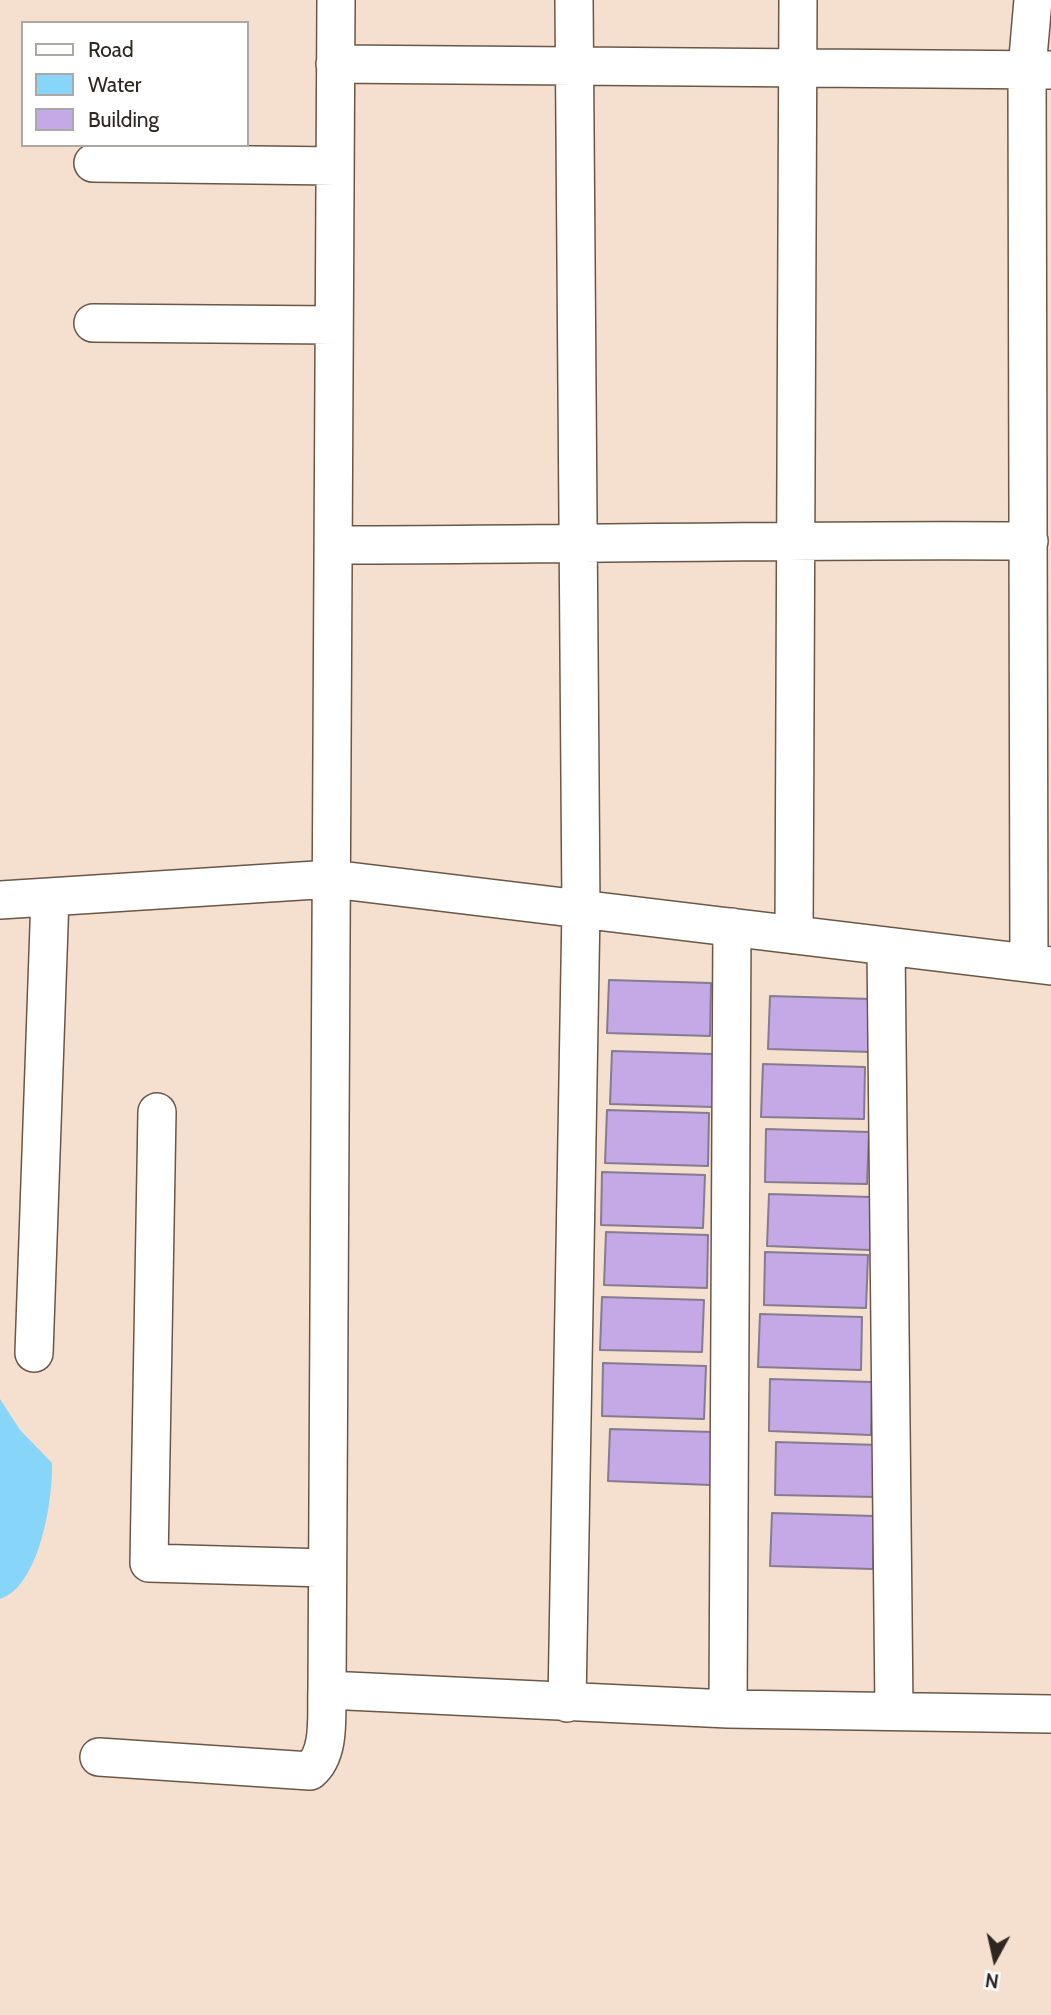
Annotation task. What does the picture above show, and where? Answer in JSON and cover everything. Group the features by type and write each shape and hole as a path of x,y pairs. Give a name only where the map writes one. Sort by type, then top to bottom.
{"street":[{"path":"99,1757 310,1771 320,1763 324,1748 327,1690 336,0"},
{"path":"567,1703 581,909 572,66 574,0"},
{"path":"794,935 798,0"},
{"path":"0,900 332,879 1040,964 1028,541 1039,70 1033,0"},
{"path":"335,64 1039,70"},
{"path":"93,163 335,166"},
{"path":"93,323 334,325"},
{"path":"334,545 577,545 795,539 1028,541"},
{"path":"34,1353 50,897"},
{"path":"728,1709 732,927"},
{"path":"886,946 894,1711"},
{"path":"157,1112 149,1563 326,1568"},
{"path":"327,1690 728,1709 1051,1714"}],"water":[{"path":"0,1399 20,1430 52,1463 52,1479 47,1518 34,1560 14,1591 0,1599"}],"building":[{"path":"609,980 711,983 710,1036 607,1033"},
{"path":"770,996 872,999 871,1052 768,1049"},
{"path":"612,1051 714,1054 713,1107 610,1104"},
{"path":"763,1064 865,1067 864,1119 761,1117"},
{"path":"607,1110 709,1113 708,1166 605,1163"},
{"path":"766,1129 869,1132 867,1184 765,1182"},
{"path":"602,1172 705,1175 703,1228 601,1225"},
{"path":"769,1194 871,1197 870,1250 767,1246"},
{"path":"606,1232 708,1235 707,1288 604,1285"},
{"path":"765,1252 868,1255 866,1308 764,1305"},
{"path":"602,1297 704,1300 702,1352 600,1350"},
{"path":"760,1314 862,1317 861,1370 758,1367"},
{"path":"603,1363 706,1366 704,1419 602,1416"},
{"path":"770,1379 872,1382 871,1435 769,1431"},
{"path":"610,1429 712,1432 711,1485 608,1481"},
{"path":"776,1442 879,1445 877,1497 775,1495"},
{"path":"772,1513 874,1516 873,1569 770,1566"}]}
